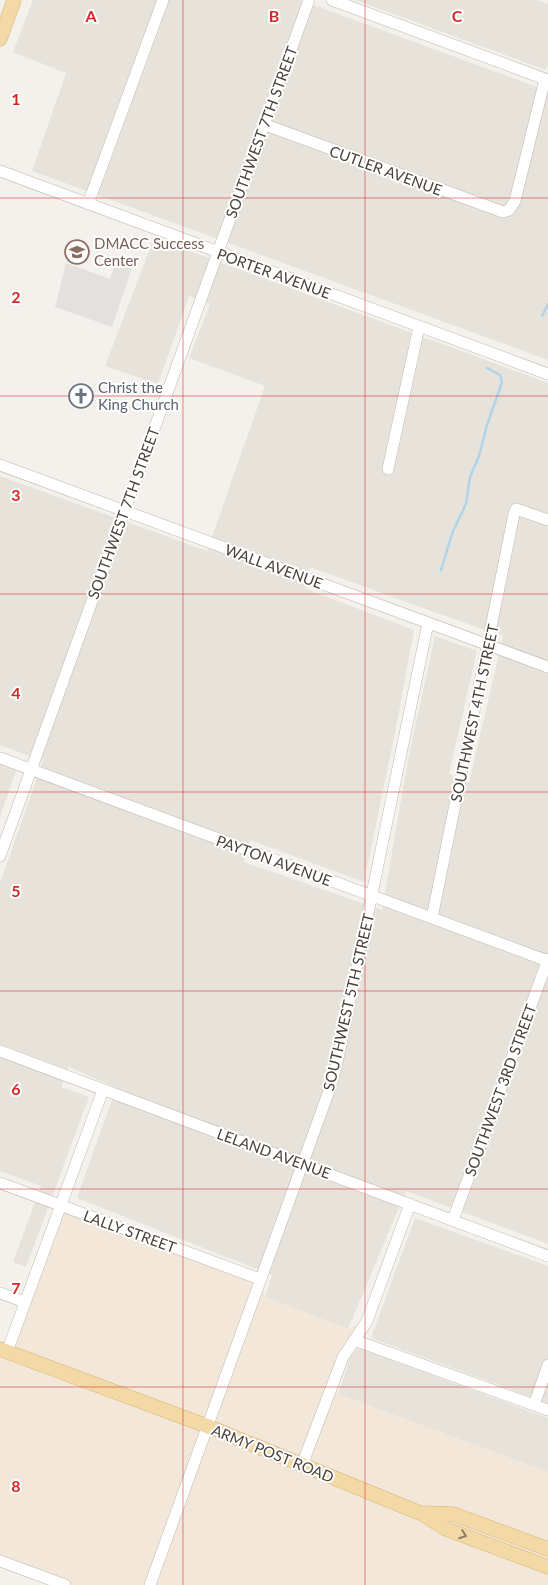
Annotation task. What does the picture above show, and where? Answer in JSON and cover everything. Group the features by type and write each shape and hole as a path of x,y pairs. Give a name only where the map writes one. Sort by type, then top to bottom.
{"main road":[{"path":"0,39 14,0"},
{"name":"ARMY POST ROAD","path":"4,1351 207,1426 420,1513 453,1514 548,1549"},
{"path":"420,1513 446,1529 548,1567"}],"street":[{"path":"88,204 163,0"},
{"name":"SOUTHWEST 7TH STREET","path":"0,856 308,0"},
{"path":"332,0 546,80"},
{"name":"CUTLER AVENUE","path":"264,124 502,212 509,210 515,201 546,80"},
{"name":"PORTER AVENUE","path":"0,171 548,374"},
{"path":"388,470 419,327"},
{"name":"WALL AVENUE","path":"0,465 548,668"},
{"name":"SOUTHWEST 4TH STREET","path":"432,918 516,509 548,520"},
{"name":"SOUTHWEST 5TH STREET","path":"150,1585 337,1063 428,623"},
{"name":"PAYTON AVENUE","path":"0,758 548,961"},
{"name":"SOUTHWEST 3RD STREET","path":"453,1220 548,961"},
{"name":"LELAND AVENUE","path":"0,1051 548,1256"},
{"path":"4,1351 25,1302 103,1090"},
{"name":"LALLY STREET","path":"0,1183 260,1279"},
{"path":"302,1465 343,1357 367,1321 410,1204"},
{"path":"0,1293 25,1302"},
{"path":"354,1340 548,1410"},
{"path":"534,1405 548,1365"},
{"path":"0,1561 64,1585"}],"shaded area":[{"path":"33,0 300,0 548,91 548,360 32,171 66,73 13,52"},
{"path":"355,0 536,0 548,4 548,64 546,70"},
{"path":"154,238 548,383 548,1244 406,1191 348,1329 265,1297 272,1275 77,1198 116,1088 69,1067 61,1087 89,1097 26,1267 13,1262 41,1186 0,1171 0,883 43,761 0,745 0,476 207,551 265,386 189,358 210,304 189,296 158,384 105,366","holes":["310,567 503,636 469,783 449,774 477,651 435,636 408,760 382,910 244,862 250,840 364,882 414,630 306,589"]},
{"path":"116,261 132,268 112,327 55,307 66,263 110,279"},
{"path":"0,765 16,771 0,817"},
{"path":"60,1206 260,1279 265,1297 348,1329 367,1321 330,1391 548,1472 548,1585 65,1585 0,1561 0,1349 7,1352"},
{"path":"415,1218 548,1266 548,1403 371,1338"},
{"path":"358,1348 548,1418 548,1472 338,1394 351,1355"}],"waterway":[{"path":"542,316 548,304"},
{"path":"441,570 453,531 466,504 470,477 479,456 487,425 502,382 500,375 487,368"}],"place":[{"name":"DMACC Success Center","path":"77,252"},
{"name":"Christ the King Church","path":"81,396"}]}
